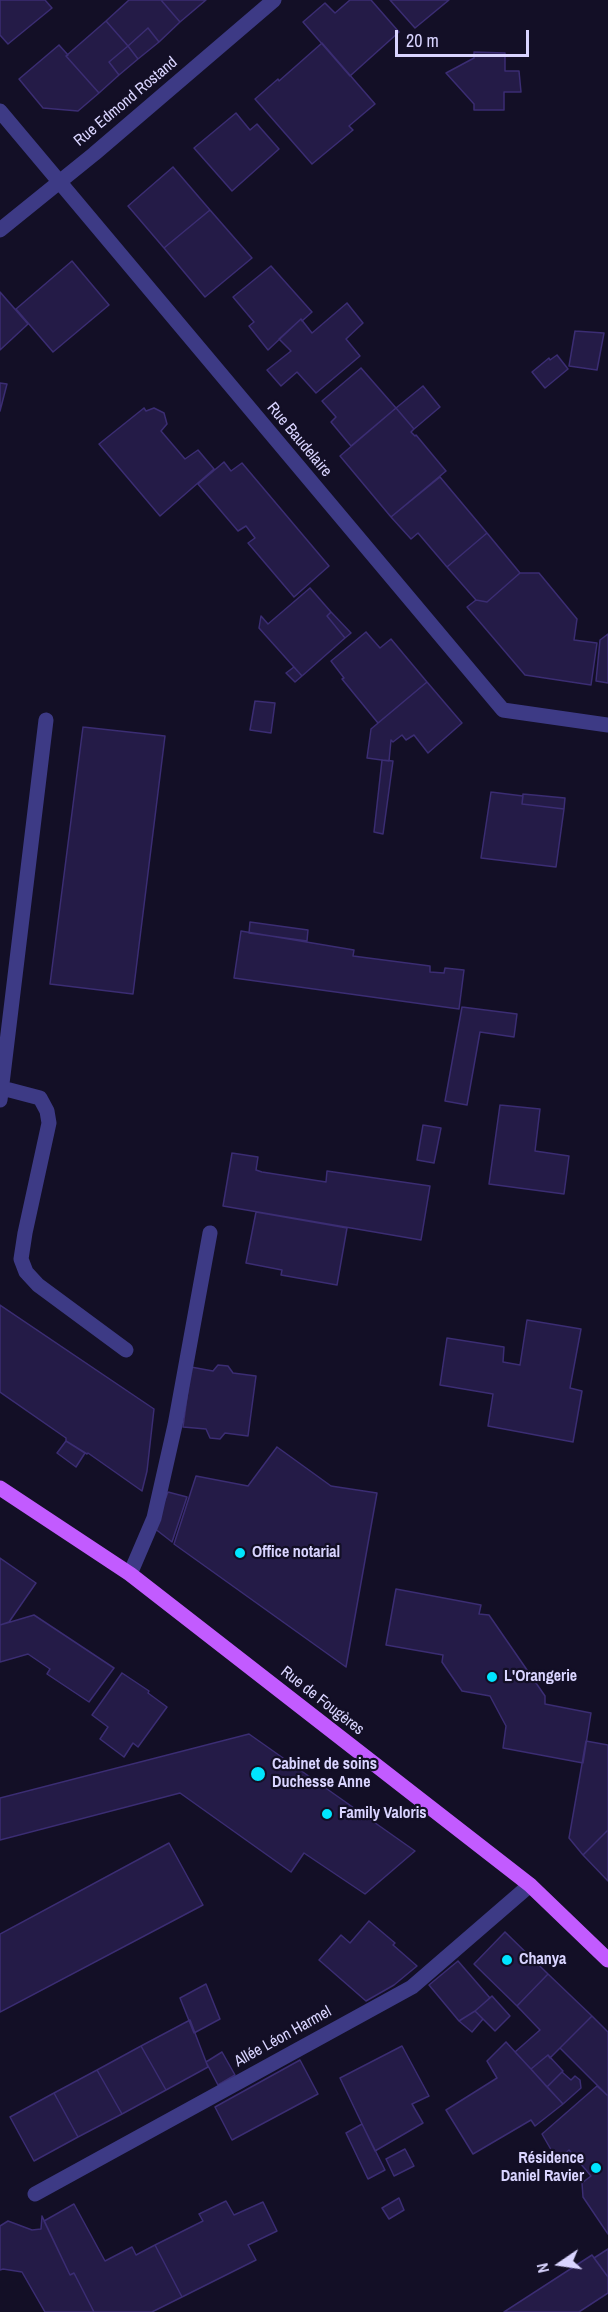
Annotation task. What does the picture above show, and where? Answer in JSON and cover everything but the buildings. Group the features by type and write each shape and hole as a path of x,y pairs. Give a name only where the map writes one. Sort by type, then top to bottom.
{"main road":[{"name":"Rue de Fougères","path":"0,1488 130,1575 530,1885 608,1960"}],"street":[{"name":"Rue Edmond Rostand","path":"0,230 274,0"},
{"name":"Rue Baudelaire","path":"0,111 503,710 608,725"},
{"path":"46,720 1,1094 40,1098 47,1111 49,1124 21,1259 26,1272 38,1285 126,1350"},
{"path":"130,1575 154,1518 175,1425 210,1233"},
{"name":"Allée Léon Harmel","path":"35,2194 412,1987 530,1885"}],"place":[{"name":"Office notarial","path":"240,1553"},
{"name":"L'Orangerie","path":"492,1677"},
{"name":"Cabinet de soins Duchesse Anne","path":"258,1774"},
{"name":"Family Valoris","path":"327,1814"},
{"name":"Chanya","path":"507,1960"},
{"name":"Résidence Daniel Ravier","path":"596,2168"}]}
